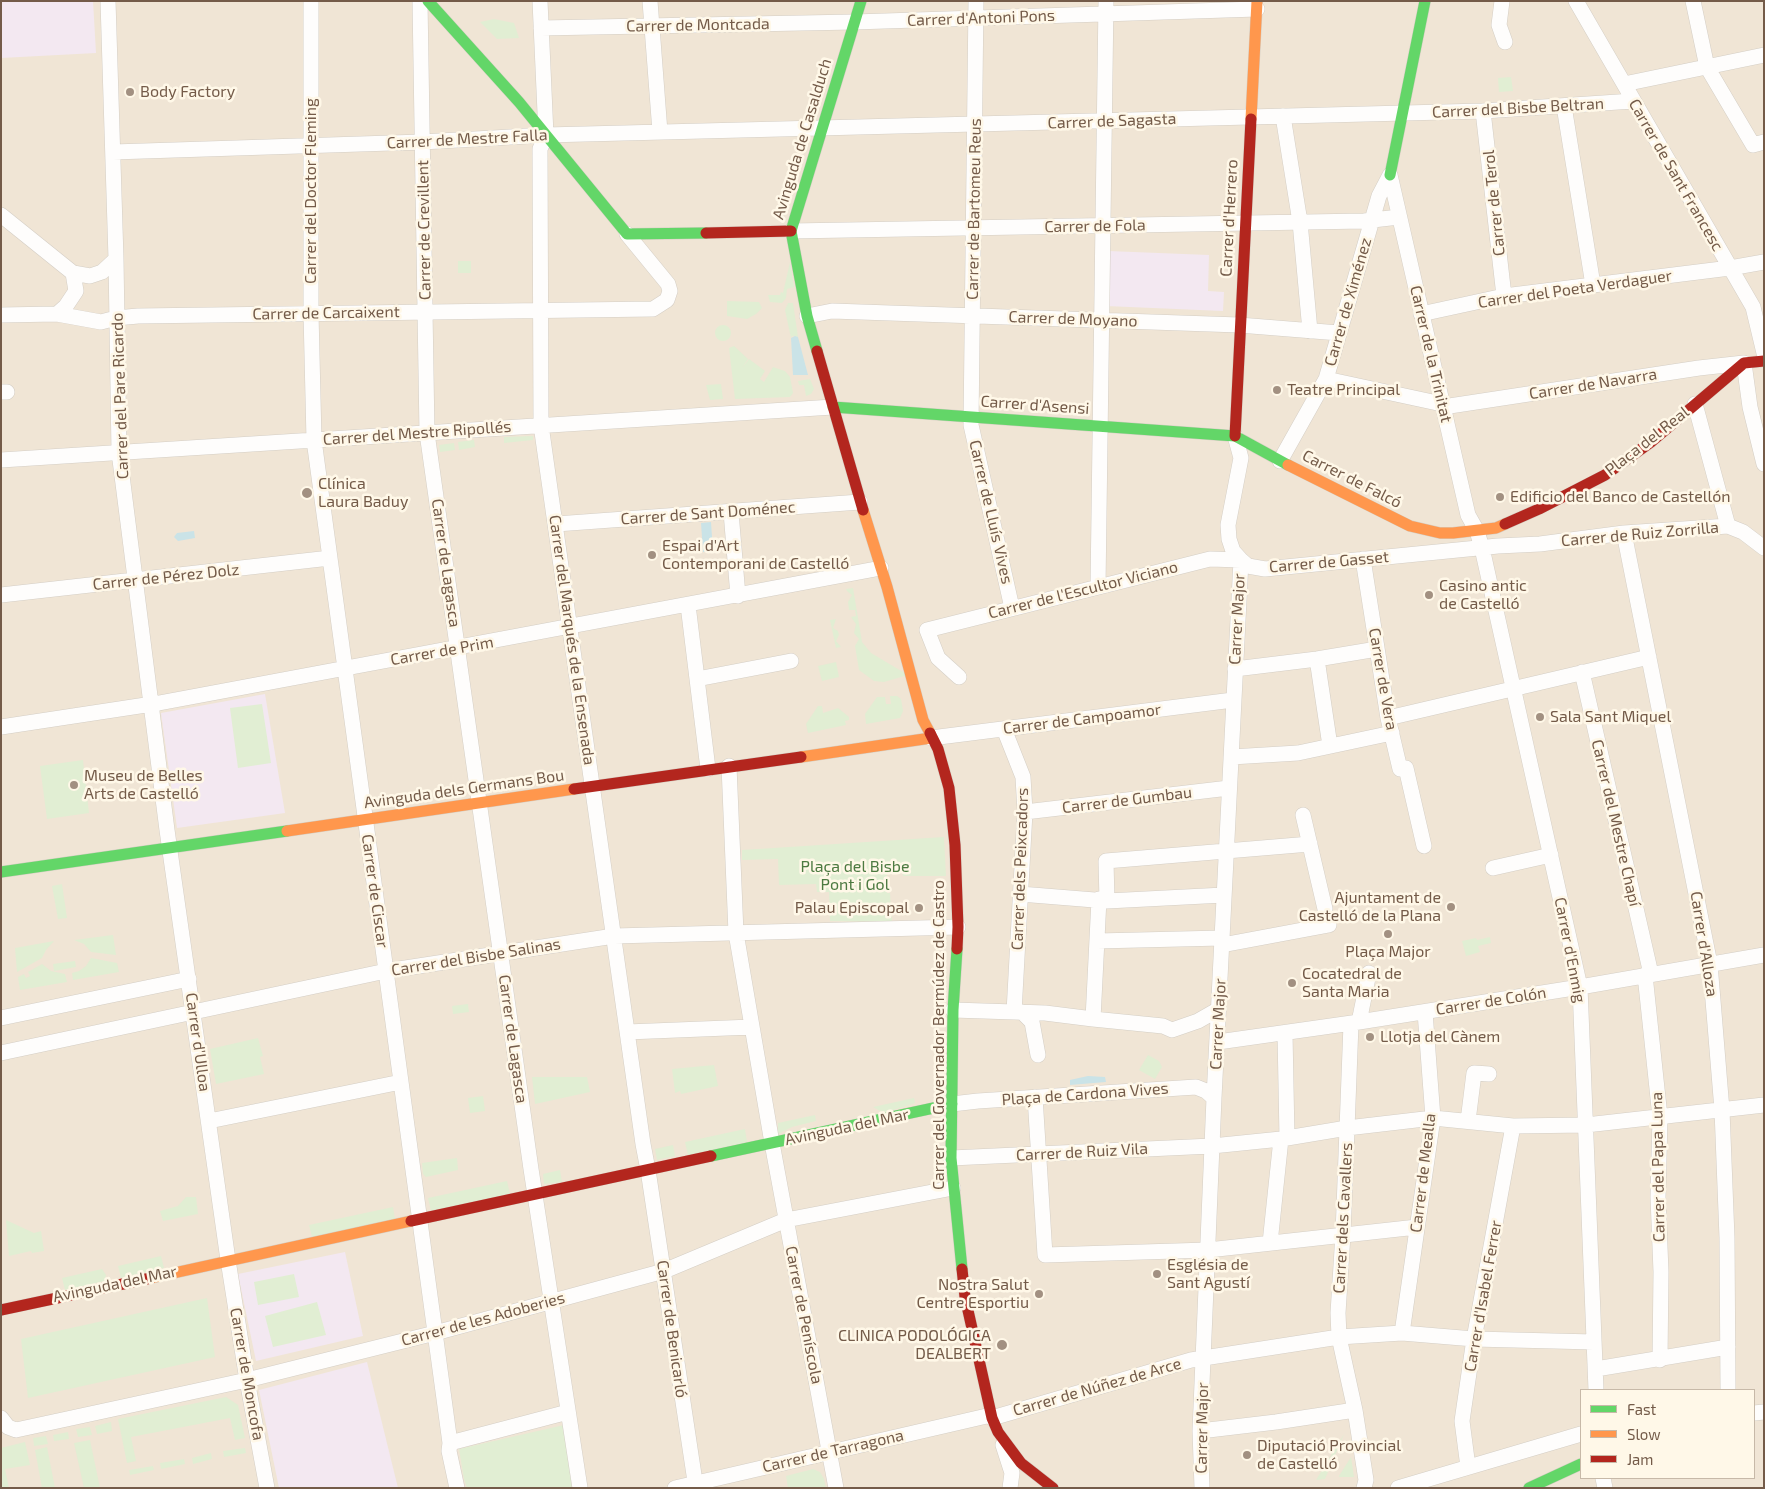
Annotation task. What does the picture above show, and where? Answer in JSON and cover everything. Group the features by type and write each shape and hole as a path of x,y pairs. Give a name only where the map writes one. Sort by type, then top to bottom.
{"street":[{"name":"Carrer del Pare Ricardo","path":"108,1 116,259 119,452 170,848"},
{"name":"Carrer del Doctor Fleming","path":"311,1 311,313 314,440"},
{"name":"Carrer de Crevillent","path":"420,1 428,433"},
{"path":"428,1 546,135 627,234 791,231"},
{"name":"Carrer del Marqués de la Ensenada","path":"540,1 546,135 540,149 541,425 648,1170"},
{"path":"650,1 660,132"},
{"name":"Avinguda de Casalduch","path":"860,502 807,316 791,231 861,1"},
{"name":"Carrer de Bartomeu Reus","path":"971,416 976,1"},
{"name":"Carrer de la Trinitat","path":"1372,221 1379,196 1390,175 1425,1"},
{"path":"1502,1 1499,25 1504,38"},
{"name":"Carrer de Sant Francesc","path":"1576,1 1753,306 1764,353"},
{"path":"1694,1 1707,67 1753,145 1764,142"},
{"name":"Carrer d'Antoni Pons","path":"854,22 976,18 1106,8 1257,5"},
{"name":"Carrer d'Herrero","path":"1234,436 1257,5"},
{"path":"1098,587 1106,8"},
{"name":"Carrer de Montcada","path":"541,28 854,22"},
{"path":"1624,84 1764,55"},
{"name":"Carrer del Bisbe Beltran","path":"1402,113 1483,111 1633,101"},
{"path":"1564,106 1593,285"},
{"name":"Carrer de Terol","path":"1483,111 1504,296"},
{"name":"Carrer de Sagasta","path":"822,129 1402,113"},
{"path":"1283,116 1300,222 1310,331"},
{"name":"Carrer de Mestre Falla","path":"113,152 422,142 546,135 822,129"},
{"name":"Carrer de la Trinitat","path":"1390,175 1468,515 1477,531 1482,548"},
{"path":"1,215 73,273 90,276 102,272 116,259"},
{"name":"Carrer de Fola","path":"791,231 1372,221 1399,217"},
{"name":"Carrer de Ximénez","path":"1280,461 1326,379 1372,221"},
{"name":"Carrer de Carcaixent","path":"1,315 57,314 101,322 116,318 311,313 653,309 666,300 670,291 668,284 627,234"},
{"name":"Carrer del Poeta Verdaguer","path":"1421,314 1504,296 1730,268 1764,262"},
{"path":"57,314 66,306 76,291 73,273"},
{"name":"Carrer de Moyano","path":"807,316 832,310 1239,325 1339,333"},
{"name":"Carrer de Navarra","path":"1443,406 1764,360"},
{"path":"1695,404 1744,363"},
{"path":"1744,363 1750,407 1764,464"},
{"path":"1326,379 1443,406"},
{"name":"Plaça del Real","path":"1477,531 1496,528 1539,509 1604,475 1651,442 1695,404 1728,526"},
{"name":"Carrer del Mestre Ripollés","path":"1,460 834,406"},
{"name":"Carrer d'Asensi","path":"834,406 1234,436"},
{"name":"Carrer de Lluís Vives","path":"971,416 971,425 1012,608"},
{"name":"Carrer de Lagasca","path":"428,433 534,1194"},
{"path":"1234,436 1241,458 1228,525 1229,539 1233,551 1241,560"},
{"name":"Carrer de Falcó","path":"1234,436 1410,526 1440,533 1477,531"},
{"name":"Carrer de Ciscar","path":"314,440 416,1194 421,1219"},
{"name":"Carrer de Sant Doménec","path":"556,524 860,502"},
{"name":"Carrer del Governador Bermúdez de Castro","path":"860,502 881,568 923,720 938,749 949,788 955,846 958,927 953,1010 951,1158 965,1297 991,1417 998,1432 1021,1463 1053,1488"},
{"path":"731,512 738,596"},
{"name":"Carrer de Ruiz Zorrilla","path":"1482,548 1728,526 1743,532 1764,548"},
{"name":"Carrer d'Alloza","path":"1624,534 1710,964 1722,1110 1728,1238 1728,1389"},
{"name":"Carrer de Gasset","path":"1241,560 1248,566 1265,569 1482,548"},
{"name":"Carrer d'Enmig","path":"1482,548 1580,987 1596,1389"},
{"name":"Carrer de Pérez Dolz","path":"1,595 330,558"},
{"name":"Carrer de l'Escultor Viciano","path":"959,677 938,658 927,630 1210,559 1241,560"},
{"name":"Carrer Major","path":"1202,1488 1200,1431 1214,1098 1241,560"},
{"name":"Carrer de Vera","path":"1363,560 1390,725 1400,769 1406,768 1424,846"},
{"name":"Carrer de Prim","path":"1,727 151,705 881,568"},
{"path":"688,605 708,769"},
{"path":"1235,669 1317,659 1377,649"},
{"path":"1231,757 1298,753 1330,746 1390,725 1513,688 1649,658"},
{"path":"1317,659 1330,746"},
{"path":"697,679 791,661"},
{"name":"Carrer del Mestre Chapí","path":"1582,672 1648,975"},
{"name":"Carrer de Campoamor","path":"931,738 1233,700"},
{"name":"Carrer dels Peixcadors","path":"1004,729 1023,777 1025,812 1020,894 1018,1012"},
{"name":"Avinguda dels Germans Bou","path":"1,872 931,738"},
{"name":"Avinguda del Mar","path":"728,766 736,933 772,1143"},
{"name":"Carrer de Gumbau","path":"1025,812 1229,788"},
{"path":"1303,815 1325,909"},
{"path":"1093,1019 1097,941 1106,861 1310,844"},
{"name":"Carrer d'Ulloa","path":"170,848 228,1260"},
{"path":"1493,868 1551,855"},
{"path":"1020,894 1103,900 1224,895"},
{"path":"1097,941 1222,942 1329,925"},
{"name":"Carrer del Bisbe Salinas","path":"1,1053 386,971 614,936 958,927"},
{"name":"Carrer de Colón","path":"1218,1042 1425,1012 1764,955"},
{"name":"Carrer dels Cavallers","path":"1364,1488 1366,1480 1355,1410 1339,1337 1338,1313 1347,1128 1355,1023 1369,973"},
{"name":"Carrer del Papa Luna","path":"1648,975 1660,1117 1658,1197 1662,1272 1660,1360"},
{"path":"1,1018 189,980"},
{"path":"953,1010 1045,1013 1163,1026 1172,1030 1198,1021 1219,1009"},
{"path":"1018,1012 1032,1022 1038,1055"},
{"name":"Carrer de Mealla","path":"1402,1333 1433,1118 1425,1012"},
{"path":"628,1032 752,1027"},
{"path":"1270,1243 1284,1139 1285,1033"},
{"path":"1468,1122 1474,1073 1489,1074"},
{"path":"209,1121 401,1082"},
{"name":"Plaça de Cardona Vives","path":"952,1104 1196,1087 1206,1091 1214,1098"},
{"path":"1036,1097 1045,1255 1208,1250 1417,1227"},
{"name":"Avinguda del Mar","path":"1,1310 952,1104"},
{"name":"Carrer de Ruiz Vila","path":"951,1158 1212,1146 1284,1139 1347,1128 1433,1118 1513,1126 1586,1125 1764,1105"},
{"name":"Carrer d'Isabel Ferrer","path":"1468,1467 1462,1421 1474,1340 1513,1126"},
{"name":"Carrer de Peníscola","path":"772,1143 836,1488"},
{"name":"Carrer de Benicarló","path":"648,1170 696,1485"},
{"name":"Carrer de les Adoberies","path":"5,1423 16,1430 247,1380 436,1332 664,1270 786,1220 953,1188"},
{"path":"534,1194 580,1488"},
{"path":"421,1219 450,1443 449,1451 457,1488"},
{"name":"Carrer de Moncofa","path":"228,1260 247,1380 267,1488"},
{"name":"Carrer de Núñez de Arce","path":"991,1417 1191,1360 1339,1337 1402,1333 1474,1340 1594,1342"},
{"path":"1596,1369 1660,1360 1728,1347"},
{"path":"1200,1431 1355,1410"},
{"path":"450,1443 568,1412"},
{"name":"Carrer de Tarragona","path":"675,1488 696,1485 830,1452 991,1417"},
{"path":"998,1432 1012,1473 1010,1488"},
{"path":"1398,1488 1580,1434"},
{"path":"1529,1488 1580,1464"}],"shaded area":[{"path":"1,1 1764,1 1764,1488 1,1488"},
{"path":"1,1 93,1 96,53 1,58"},
{"path":"1108,251 1209,255 1208,291 1224,292 1223,311 1106,306"},
{"path":"265,694 285,813 177,828 161,713"},
{"path":"345,1252 363,1336 256,1361 238,1274"},
{"path":"367,1362 398,1488 279,1488 259,1390"}],"green space":[{"path":"494,19 514,23 519,38 497,39 480,22"},
{"path":"1511,77 1513,91 1499,92 1498,78"},
{"path":"458,261 471,261 471,273 458,273"},
{"path":"790,262 794,287 787,289 786,298 782,303 770,302 768,295 780,295 781,292 783,293"},
{"path":"727,301 759,302 762,308 747,319 727,316"},
{"path":"788,303 793,303 798,337 792,336 791,338 785,310"},
{"path":"723,325 731,333 723,341 715,333"},
{"path":"734,346 748,359 742,368 749,359 765,371 760,379 764,382 773,367 785,371 790,377 793,393 790,397 735,399 729,348"},
{"path":"810,379 814,389 811,394 806,396 804,385 799,385 798,381"},
{"path":"721,384 723,399 710,400 706,385"},
{"path":"533,436 533,440 504,443 504,437"},
{"path":"474,440 475,447 459,450 458,442"},
{"path":"454,443 455,450 440,452 439,445"},
{"path":"853,588 862,642 871,653 908,675 884,682 874,681 859,670 855,646 859,639 854,633 856,624 851,617 856,616 855,610 849,610 848,602 852,595 846,589"},
{"path":"836,619 833,628 838,631 839,635 836,641 841,647 836,648 830,620"},
{"path":"836,662 839,677 822,681 818,666"},
{"path":"890,696 897,696 901,699 903,711 900,718 866,724 865,714 877,697 885,697 886,704 891,704"},
{"path":"262,704 271,763 238,768 230,708"},
{"path":"818,706 822,706 823,713 838,708 849,717 849,720 845,721 846,725 808,733 806,724"},
{"path":"83,760 89,813 47,819 40,766"},
{"name":"Plaça del Bisbe Pont i Gol","path":"944,837 946,876 903,876 902,873 887,874 887,893 890,893 892,922 830,921 829,892 817,892 816,884 779,885 778,859 742,860 742,850"},
{"path":"62,884 67,918 58,919 52,886"},
{"path":"113,935 116,955 91,952 84,944 74,940"},
{"path":"1490,937 1491,943 1478,946 1480,952 1466,956 1462,941"},
{"path":"54,941 42,958 17,972 15,948"},
{"path":"91,958 117,963 119,972 73,980 72,973 86,966"},
{"path":"75,961 76,967 54,971 53,964"},
{"path":"42,964 51,971 65,974 67,982 20,990 18,977 24,974 26,978 30,976 28,972"},
{"path":"468,1004 469,1012 453,1014 452,1006"},
{"path":"258,1038 263,1056 260,1057 264,1074 216,1084 210,1049"},
{"path":"1148,1055 1159,1061 1162,1067 1155,1079 1139,1070"},
{"path":"714,1065 718,1086 681,1094 680,1091 675,1093 672,1069"},
{"path":"532,1077 587,1077 590,1092 535,1104"},
{"path":"483,1096 485,1111 470,1113 468,1098"},
{"path":"914,1098 915,1103 884,1113 873,1107"},
{"path":"815,1115 816,1121 792,1127 778,1134 778,1123"},
{"path":"745,1129 747,1142 688,1155 685,1142"},
{"path":"673,1145 675,1156 657,1160 655,1149"},
{"path":"457,1158 458,1170 426,1177 423,1174 422,1163"},
{"path":"560,1170 562,1182 544,1184 543,1174"},
{"path":"507,1181 510,1194 431,1211 428,1198"},
{"path":"186,1197 196,1197 198,1214 163,1221 160,1211 178,1206"},
{"path":"393,1207 395,1219 312,1237 309,1225"},
{"path":"6,1220 34,1233 41,1231 44,1251 32,1253 31,1251 9,1256"},
{"path":"161,1256 164,1268 121,1278 118,1266"},
{"path":"102,1269 106,1275 105,1281 65,1290 62,1278"},
{"path":"294,1274 299,1297 258,1305 254,1282"},
{"path":"207,1298 215,1357 28,1398 21,1339"},
{"path":"317,1302 326,1335 273,1347 265,1316"},
{"path":"226,1397 238,1405 245,1438 235,1440 230,1418 131,1437 136,1461 127,1463 118,1419"},
{"path":"111,1422 112,1431 97,1434 95,1426"},
{"path":"564,1425 574,1488 467,1488 459,1449"},
{"path":"90,1427 92,1435 78,1437 76,1429"},
{"path":"68,1432 69,1439 54,1441 53,1435"},
{"path":"1344,1434 1325,1479 1316,1480"},
{"path":"46,1436 48,1444 34,1446 33,1438"},
{"path":"90,1440 100,1488 84,1488 74,1443"},
{"path":"25,1442 30,1465 5,1469 9,1488 1,1488 1,1448"},
{"path":"47,1447 55,1488 42,1488 35,1450"},
{"path":"245,1448 246,1453 224,1457 223,1451"},
{"path":"211,1453 212,1459 193,1464 192,1458"},
{"path":"1351,1457 1354,1477 1339,1477 1339,1476"},
{"path":"184,1459 185,1464 161,1469 160,1463"},
{"path":"153,1466 154,1470 130,1475 129,1470"},
{"path":"813,1469 820,1472 826,1488 788,1488 786,1476"}],"water":[{"path":"798,337 808,375 793,375 791,338"},
{"path":"711,522 713,552 703,552 701,523"},
{"path":"194,531 195,538 178,541 174,537 177,533"},
{"path":"1088,1076 1105,1077 1106,1082 1070,1085 1070,1080"}],"traffic: fast":[{"path":"428,1 519,102 627,234 706,233"},
{"path":"817,351 807,316 791,231 861,1"},
{"path":"1390,175 1425,1"},
{"path":"833,407 1235,436 1288,465"},
{"path":"1,872 287,831"},
{"path":"957,949 953,1010 951,1158 962,1269"},
{"path":"711,1156 952,1104"},
{"path":"1529,1488 1580,1464"}],"traffic: slow":[{"path":"1251,119 1257,1"},
{"path":"1288,465 1410,526 1440,533 1453,533 1496,528 1505,524"},
{"path":"863,510 887,587 923,720 930,733"},
{"path":"801,757 931,738"},
{"path":"287,831 574,789"},
{"path":"151,1278 411,1221"}],"traffic: jam":[{"path":"1235,436 1251,119"},
{"path":"706,233 791,231"},
{"path":"817,351 863,510"},
{"path":"1505,524 1605,475 1651,442 1744,363 1764,361"},
{"path":"930,733 938,749 949,788 955,845 957,949"},
{"path":"574,789 801,757"},
{"path":"411,1221 711,1156"},
{"path":"962,1269 965,1297 992,1418 998,1432 1021,1463 1053,1488"},
{"path":"1,1310 151,1278"}],"place":[{"name":"Body Factory","path":"130,92"},
{"name":"Teatre Principal","path":"1277,390"},
{"name":"Clínica Laura Baduy","path":"307,493"},
{"name":"Edificio del Banco de Castellón","path":"1500,497"},
{"name":"Espai d'Art Contemporani de Castelló","path":"652,555"},
{"name":"Casino antic de Castelló","path":"1429,595"},
{"name":"Sala Sant Miquel","path":"1540,717"},
{"name":"Museu de Belles Arts de Castelló","path":"74,785"},
{"name":"Ajuntament de Castelló de la Plana","path":"1451,907"},
{"name":"Palau Episcopal","path":"919,908"},
{"name":"Plaça Major","path":"1388,934"},
{"name":"Cocatedral de Santa Maria","path":"1292,983"},
{"name":"Llotja del Cànem","path":"1370,1037"},
{"name":"Església de Sant Agustí","path":"1157,1274"},
{"name":"Nostra Salut Centre Esportiu","path":"1039,1294"},
{"name":"CLINICA PODOLÓGICA DEALBERT","path":"1002,1345"},
{"name":"Diputació Provincial de Castelló","path":"1247,1455"}]}
